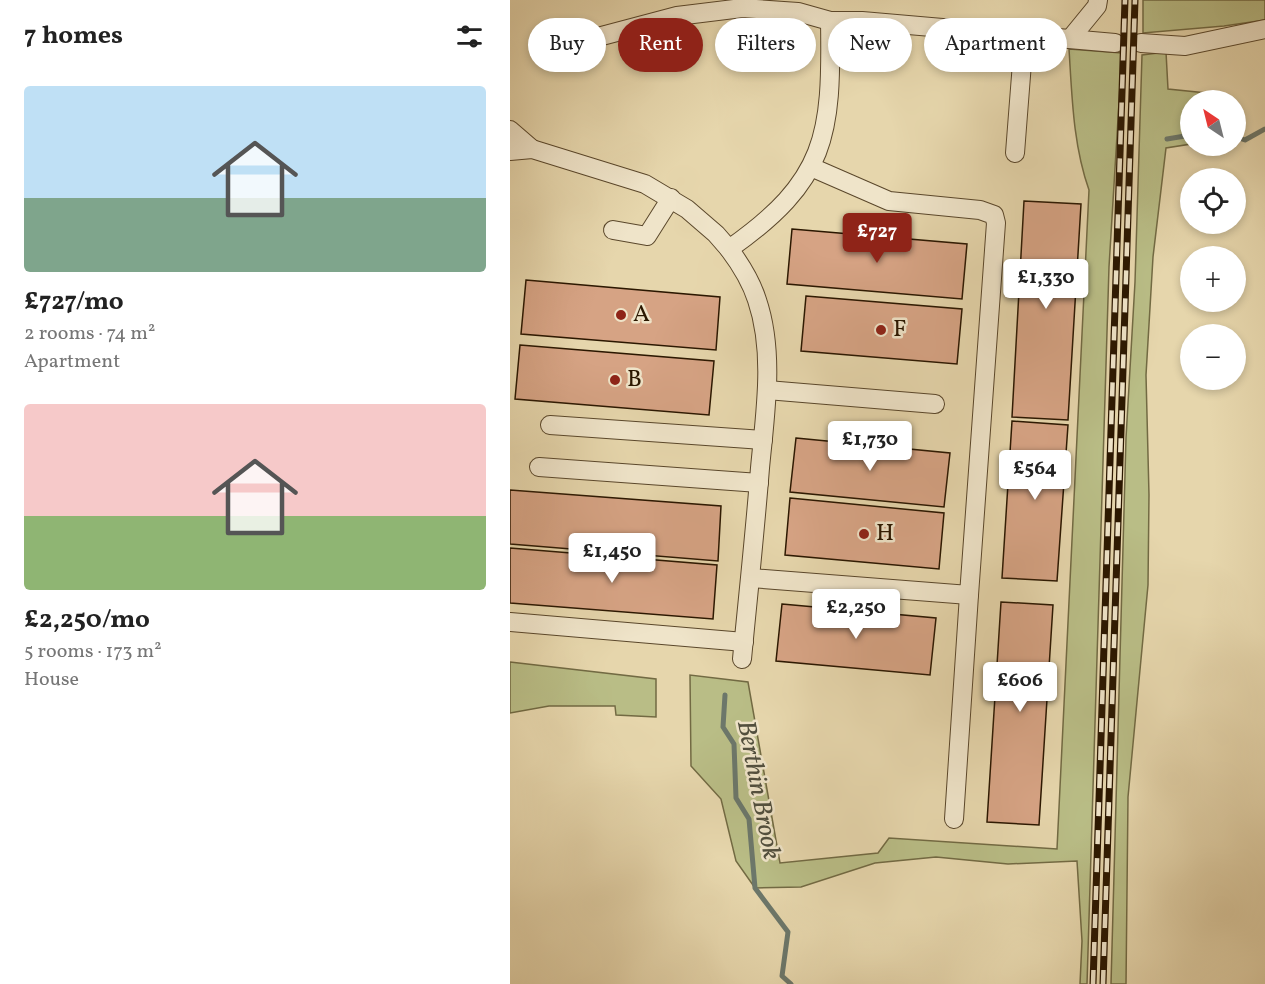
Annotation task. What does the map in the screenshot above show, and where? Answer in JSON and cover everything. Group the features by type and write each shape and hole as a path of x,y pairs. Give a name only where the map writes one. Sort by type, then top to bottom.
{"street":[{"path":"1070,39 1097,6 1098,0"},
{"path":"606,35 677,16 742,8 798,12 828,20"},
{"path":"1140,43 1185,46 1265,29"},
{"path":"1067,39 1115,44"},
{"path":"729,249 781,207 811,167 819,150 828,112 830,72"},
{"path":"1015,153 1021,72"},
{"path":"510,130 532,149"},
{"path":"510,150 532,149 630,178 671,198 701,220 729,249 741,266 758,302 765,338 767,390 743,651 510,622"},
{"path":"811,167 889,201 980,210 994,216 996,223 954,819"},
{"path":"613,230 647,236 671,198"},
{"path":"767,390 935,404"},
{"path":"550,425 763,440"},
{"path":"539,467 759,483"},
{"path":"751,578 969,595"}],"green space":[{"path":"1143,0 1265,0 1265,20 1143,33"},
{"path":"1069,49 1122,53 1109,267 1087,984 1080,984 1082,941 1077,861 1008,864 936,857 875,863 801,887 755,888 736,861 721,799 691,766 690,675 748,682 780,863 878,853 889,838 1057,849 1089,190 1076,138"},
{"path":"1166,52 1168,89 1180,90 1180,146 1166,148 1153,257 1146,375 1149,495 1148,585 1128,797 1126,984 1111,984 1126,438 1135,282 1142,55"},
{"path":"510,662 656,679 656,717 616,715 615,706 549,706 510,713"}],"building":[{"path":"1024,201 1081,204 1068,420 1012,417"},
{"path":"792,229 967,244 962,299 787,284"},
{"name":"A","path":"526,280 720,297 716,350 521,334"},
{"name":"F","path":"806,296 962,309 957,364 801,351"},
{"name":"B","path":"520,345 714,361 709,415 515,399"},
{"path":"1012,421 1068,425 1057,581 1002,578"},
{"path":"796,438 950,453 944,507 790,492"},
{"path":"510,490 721,506 718,561 510,544"},
{"name":"H","path":"790,498 944,513 939,569 785,555"},
{"path":"510,548 717,565 713,619 510,603"},
{"path":"1001,602 1053,605 1039,825 987,822"},
{"path":"782,604 936,618 930,675 776,661"}],"waterway":[{"path":"1246,139 1265,129"},
{"path":"1167,139 1180,137"},
{"name":"Berthin Brook","path":"725,695 723,727 734,744 736,798 749,819 755,888 788,932 782,976 791,984"}],"railway":[{"path":"1093,984 1125,0"},
{"path":"1103,984 1135,0"}],"place":[{"name":"A","path":"621,315"},
{"name":"F","path":"881,330"},
{"name":"B","path":"615,380"},
{"name":"H","path":"864,534"}]}
